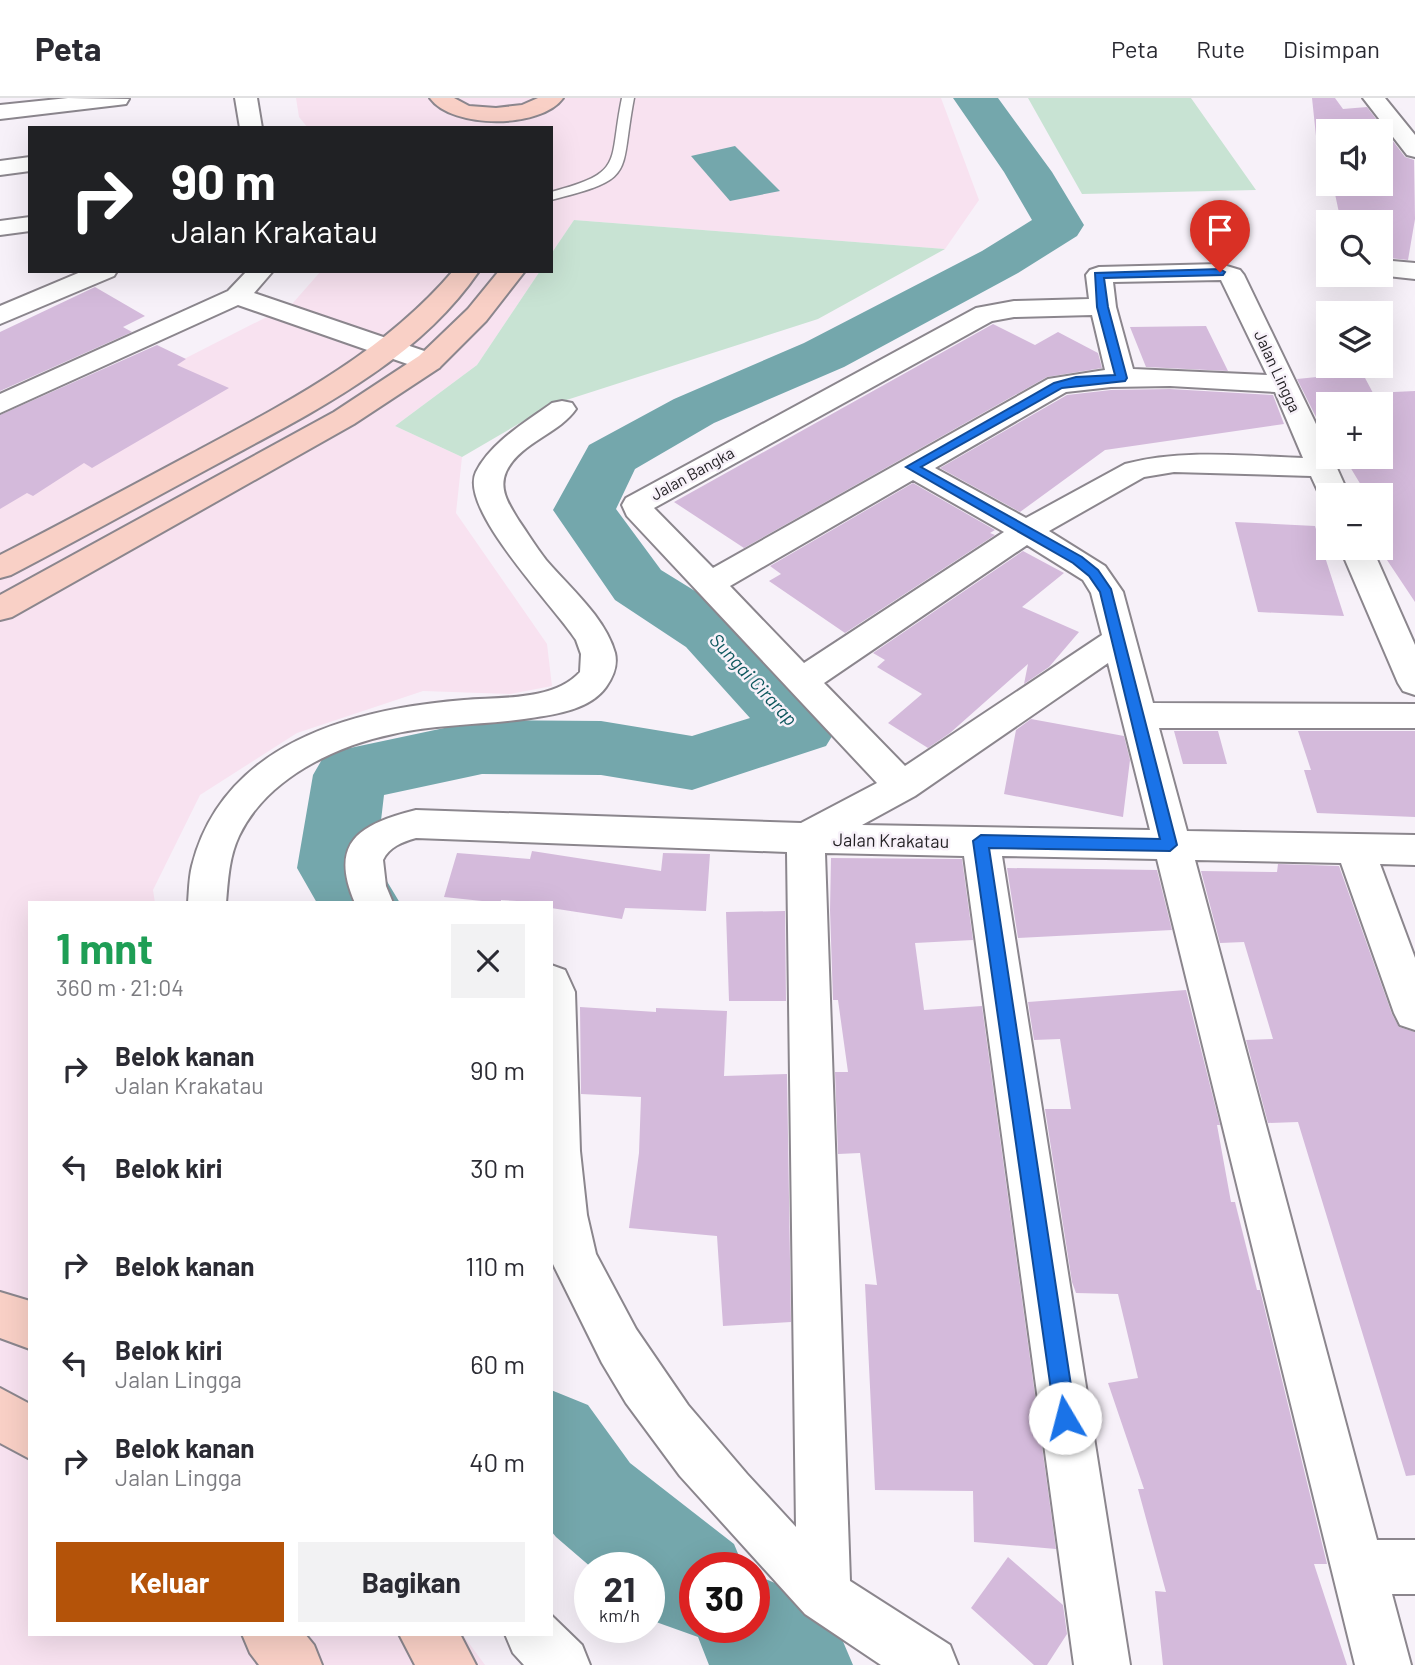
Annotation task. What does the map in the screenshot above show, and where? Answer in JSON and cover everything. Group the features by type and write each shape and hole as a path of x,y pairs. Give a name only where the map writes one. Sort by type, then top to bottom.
{"street":[{"path":"246,98 251,126"},
{"path":"441,98 468,119 530,110 550,100"},
{"path":"1374,98 1406,127 1415,150"},
{"path":"546,126 550,100"},
{"path":"0,112 118,105"},
{"path":"0,168 28,164"},
{"path":"0,228 28,224"},
{"path":"1393,269 1415,271"},
{"path":"0,316 100,273"},
{"path":"0,405 237,296 259,273"},
{"path":"0,568 305,406 390,349 435,309 465,273"},
{"path":"0,609 344,418 429,362 477,315 511,273"},
{"name":"Jalan Lingga","path":"1121,378 1103,307 1098,278 1101,274 1229,274 1235,279 1316,455"},
{"path":"0,302 42,296"},
{"path":"237,296 429,362"},
{"name":"Jalan Bangka","path":"902,786 638,509 639,502 985,314 1014,309 1103,307"},
{"path":"711,583 1058,385 1121,378 1285,384"},
{"path":"207,901 213,856 220,832 238,803 262,778 301,754 372,725 561,700 575,695 594,678 599,659 590,636 527,557 495,508 488,482 504,456 562,409"},
{"path":"803,680 1027,531 1124,475 1146,466 1174,463 1316,467"},
{"path":"912,467 1077,560 1094,573 1107,592 1383,1665"},
{"path":"1361,560 1415,683"},
{"path":"824,1595 806,838 902,786 1120,639"},
{"path":"1139,715 1415,716"},
{"name":"Jalan Krakatau","path":"373,901 363,868 368,850 377,837 396,828 416,824 806,838 1415,850"},
{"path":"981,841 1102,1665"},
{"path":"1355,849 1415,1013"},
{"path":"553,987 559,1166 571,1249 603,1316 644,1389 707,1472 824,1595 930,1665"},
{"path":"0,1315 28,1324"},
{"path":"1358,1567 1415,1567"},
{"path":"271,1636 294,1665"},
{"path":"427,1636 448,1665"},
{"path":"534,1636 562,1665"}],"lane":[{"path":"553,195 592,184 617,164 628,98"}],"shaded area":[{"path":"296,98 941,98 979,200 945,249 574,220 553,251 553,126 306,126 299,117"},
{"path":"319,273 539,273 477,365 395,426 462,457 456,513 547,644 552,686 510,694 423,691 297,733 200,795 153,890 155,901 28,901 28,1636 464,1636 485,1665 0,1665 0,453 292,304"}],"green space":[{"path":"1028,98 1191,98 1256,190 1082,194"},
{"path":"574,220 945,249 818,319 551,405 462,457 395,426 477,365 539,273 553,273 553,251"}],"water":[{"path":"735,146 780,191 730,201 691,156"}],"building":[{"path":"1312,98 1335,98 1343,109 1367,107 1376,119 1316,119 1316,136"},
{"path":"1393,141 1405,157 1414,160 1415,219 1408,260 1393,258 1393,210 1338,210 1335,196 1393,196"},
{"path":"95,287 145,316 123,327 132,332 0,391 0,332"},
{"path":"993,324 1035,345 1058,332 1098,353 1102,368 1047,377 744,548 674,502"},
{"path":"1206,326 1228,371 1146,367 1130,327"},
{"path":"157,345 186,359 177,365 229,388 92,468 84,463 33,496 27,493 0,509 0,415"},
{"path":"1365,378 1372,392 1316,392 1316,417 1297,379"},
{"path":"1170,389 1273,395 1284,424 1105,450 1020,512 940,468 1067,395 1111,390"},
{"path":"1415,391 1415,602 1387,560 1393,560 1393,483 1360,483 1351,469 1393,469 1393,392"},
{"path":"913,483 995,530 990,533 995,535 845,633 769,581 781,574 770,566"},
{"path":"1235,522 1315,526 1316,560 1326,560 1344,616 1258,612"},
{"path":"1023,551 1064,573 1022,607 1079,632 1049,667 1024,684 1028,664 950,733 928,748 888,723 922,694 877,667 885,660 873,653"},
{"path":"1031,719 1124,736 1130,760 1123,817 1004,794 1016,730"},
{"path":"1174,731 1218,731 1227,764 1183,764"},
{"path":"1298,731 1415,731 1415,817 1317,813 1304,770 1311,770"},
{"path":"532,851 661,871 663,853 710,854 706,911 625,908 622,919 553,908 553,901 482,901 444,897 457,853 530,859"},
{"path":"831,858 962,859 973,940 915,943 924,1010 982,1006 1056,1549 974,1542 973,1491 875,1490 865,1284 877,1285 860,1153 838,1154 835,1072 848,1072 838,1000 833,1000"},
{"path":"1278,864 1339,866 1392,1014 1399,1027 1415,1032 1415,1475 1406,1476 1298,1122 1268,1123 1246,1040 1273,1039 1244,942 1220,943 1201,871 1277,872"},
{"path":"1007,868 1157,870 1172,930 1018,938"},
{"path":"785,911 786,1001 729,1001 726,912"},
{"path":"1186,990 1220,1125 1217,1125 1231,1202 1235,1202 1257,1290 1260,1290 1327,1564 1314,1564 1347,1665 1163,1665 1155,1591 1166,1592 1138,1489 1144,1489 1108,1383 1138,1378 1118,1294 1076,1293 1072,1282 1045,1109 1071,1109 1060,1039 1034,1040 1028,1002"},
{"path":"580,1007 656,1012 656,1008 727,1011 724,1076 787,1074 791,1322 723,1326 717,1236 629,1228 639,1153 641,1097 581,1094"},
{"path":"1008,1557 1063,1605 1067,1634 1047,1665 1034,1665 971,1608"}],"waterway":[{"name":"Sungai Cirarap","path":"359,901 336,868 350,775 482,747 601,748 692,763 801,728 710,631 638,585 584,510 610,458 694,411 824,355 1000,262 1059,225 1028,172 975,98"},
{"name":"Sungai Cirarap","path":"553,1445 593,1500 679,1570"},
{"name":"Sungai Cirarap","path":"769,1643 796,1665"}],"route":[{"path":"1065,1418 981,841 1170,845 1107,592 1094,573 1077,560 912,467 1058,385 1121,378 1098,275 1220,272"}]}
